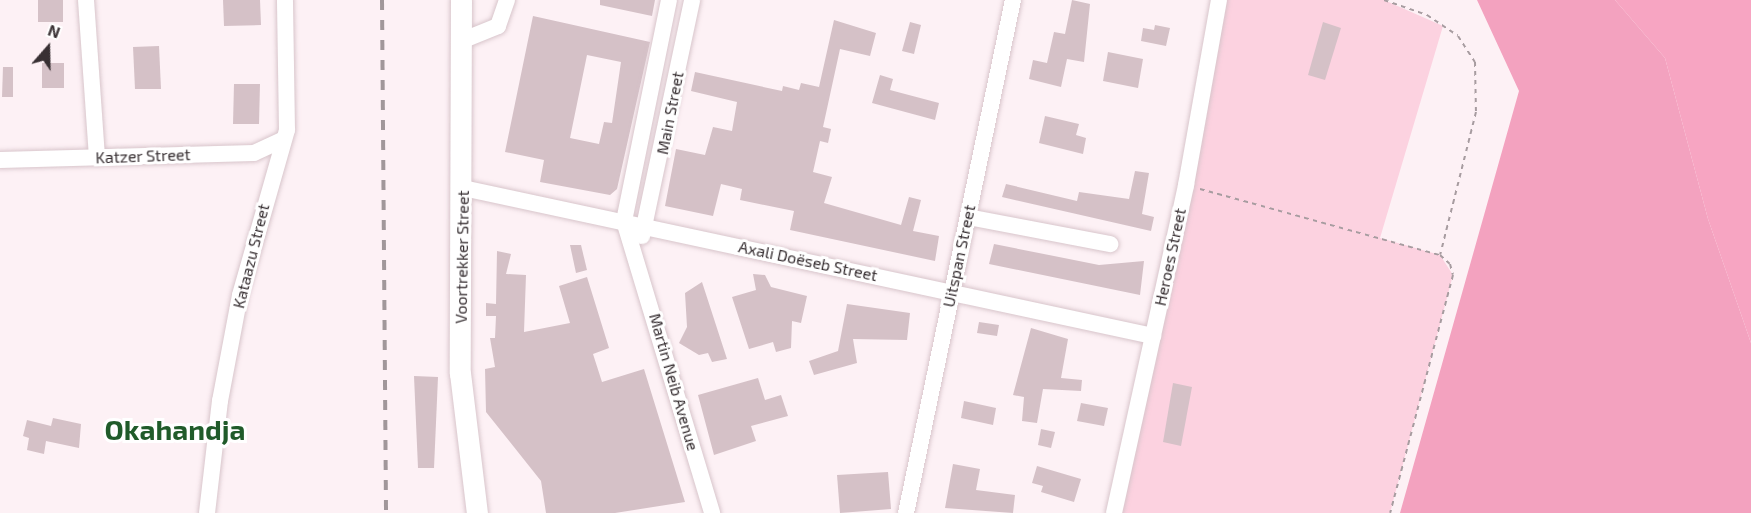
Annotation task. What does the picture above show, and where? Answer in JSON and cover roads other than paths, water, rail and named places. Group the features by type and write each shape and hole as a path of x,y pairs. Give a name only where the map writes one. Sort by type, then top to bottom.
{"main road":[{"name":"Voortrekker Street","path":"461,0 463,188 460,373 477,513"}],"street":[{"path":"86,0 96,158"},
{"name":"Kataazu Street","path":"207,513 220,401 240,295 289,117 285,0"},
{"path":"461,41 498,26 507,0"},
{"name":"Main Street","path":"624,221 669,0"},
{"name":"Main Street","path":"647,226 692,0"},
{"name":"Uitspan Street","path":"906,513 1013,0"},
{"name":"Heroes Street","path":"1114,513 1186,185 1219,0"},
{"name":"Katzer Street","path":"0,160 254,153 282,140"},
{"name":"Axali Doëseb Street","path":"463,188 1153,336"},
{"path":"968,217 1110,244"},
{"name":"Martin Neib Avenue","path":"624,221 635,250 712,513"},
{"path":"635,250 647,226"}],"railway":[{"path":"382,0 386,513"}],"district":[{"name":"Okahandja","path":"175,429"}]}
